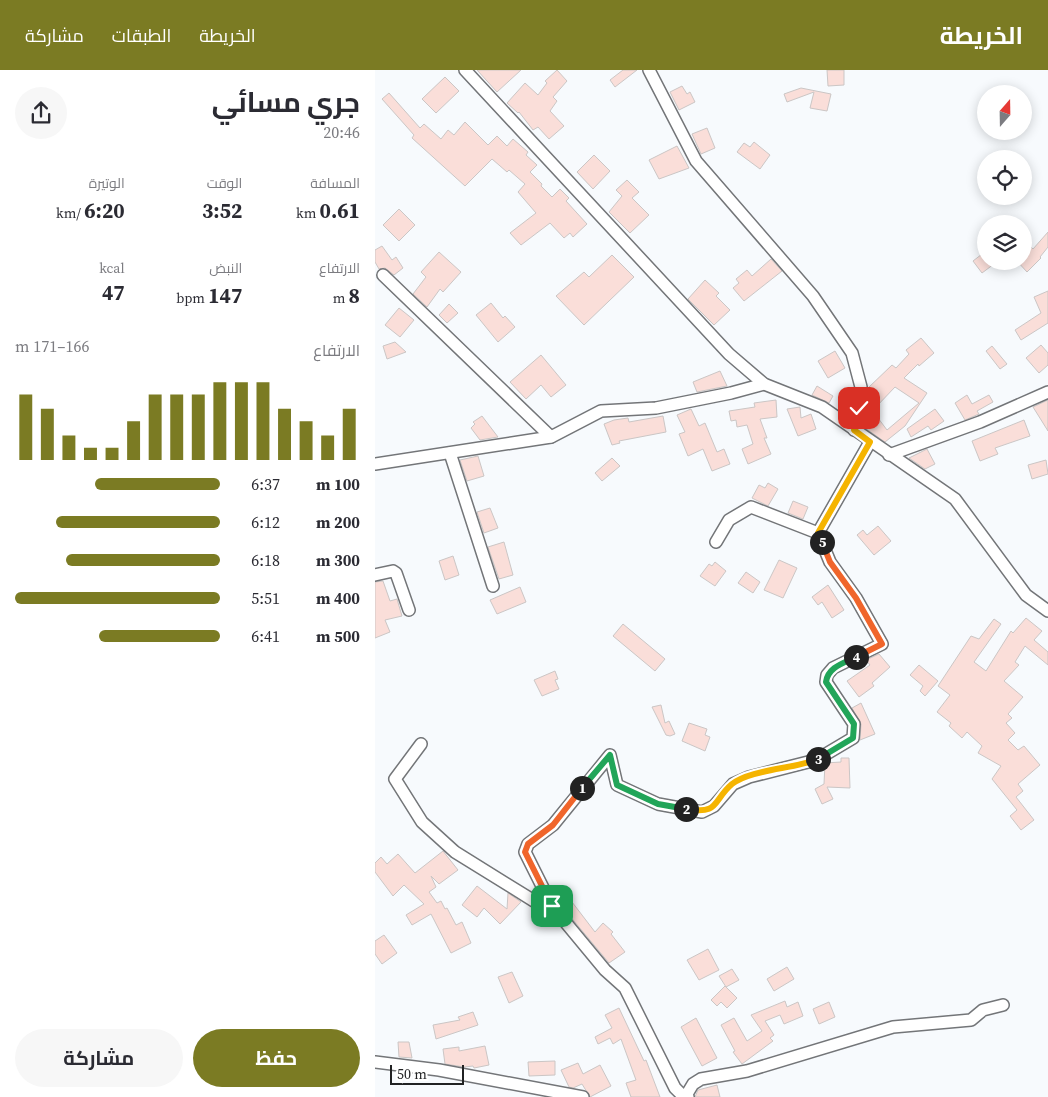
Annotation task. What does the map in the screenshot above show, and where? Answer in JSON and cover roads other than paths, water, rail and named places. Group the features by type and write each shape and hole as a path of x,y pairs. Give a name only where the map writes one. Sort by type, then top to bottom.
{"street":[{"path":"465,70 729,354 764,384 822,406 870,442 955,499 1026,595 1048,611"},
{"path":"649,70 696,161 813,296 852,353 861,387 854,430"},
{"path":"383,276 551,437"},
{"path":"375,464 551,437 601,411 656,408 731,393 764,384"},
{"path":"889,455 980,422 1048,392"},
{"path":"818,533 870,442"},
{"path":"450,453 493,586"},
{"path":"684,1097 675,1088 625,988 605,970 552,906 525,852 528,844 553,825 610,755 617,785 658,804 702,812 714,806 733,784 749,776 815,760 853,738 854,724 826,682 827,675 833,668 882,644 856,598 830,562 818,533 751,507 740,511 729,520 716,542"},
{"path":"375,574 393,571 396,573 409,610"},
{"path":"421,744 395,779 422,822 455,852 480,869 534,900 552,906"},
{"path":"688,1097 687,1094 693,1084 701,1079 747,1071 893,1027 971,1020 983,1010 1003,1004"},
{"path":"375,1062 439,1070 583,1097"}]}
